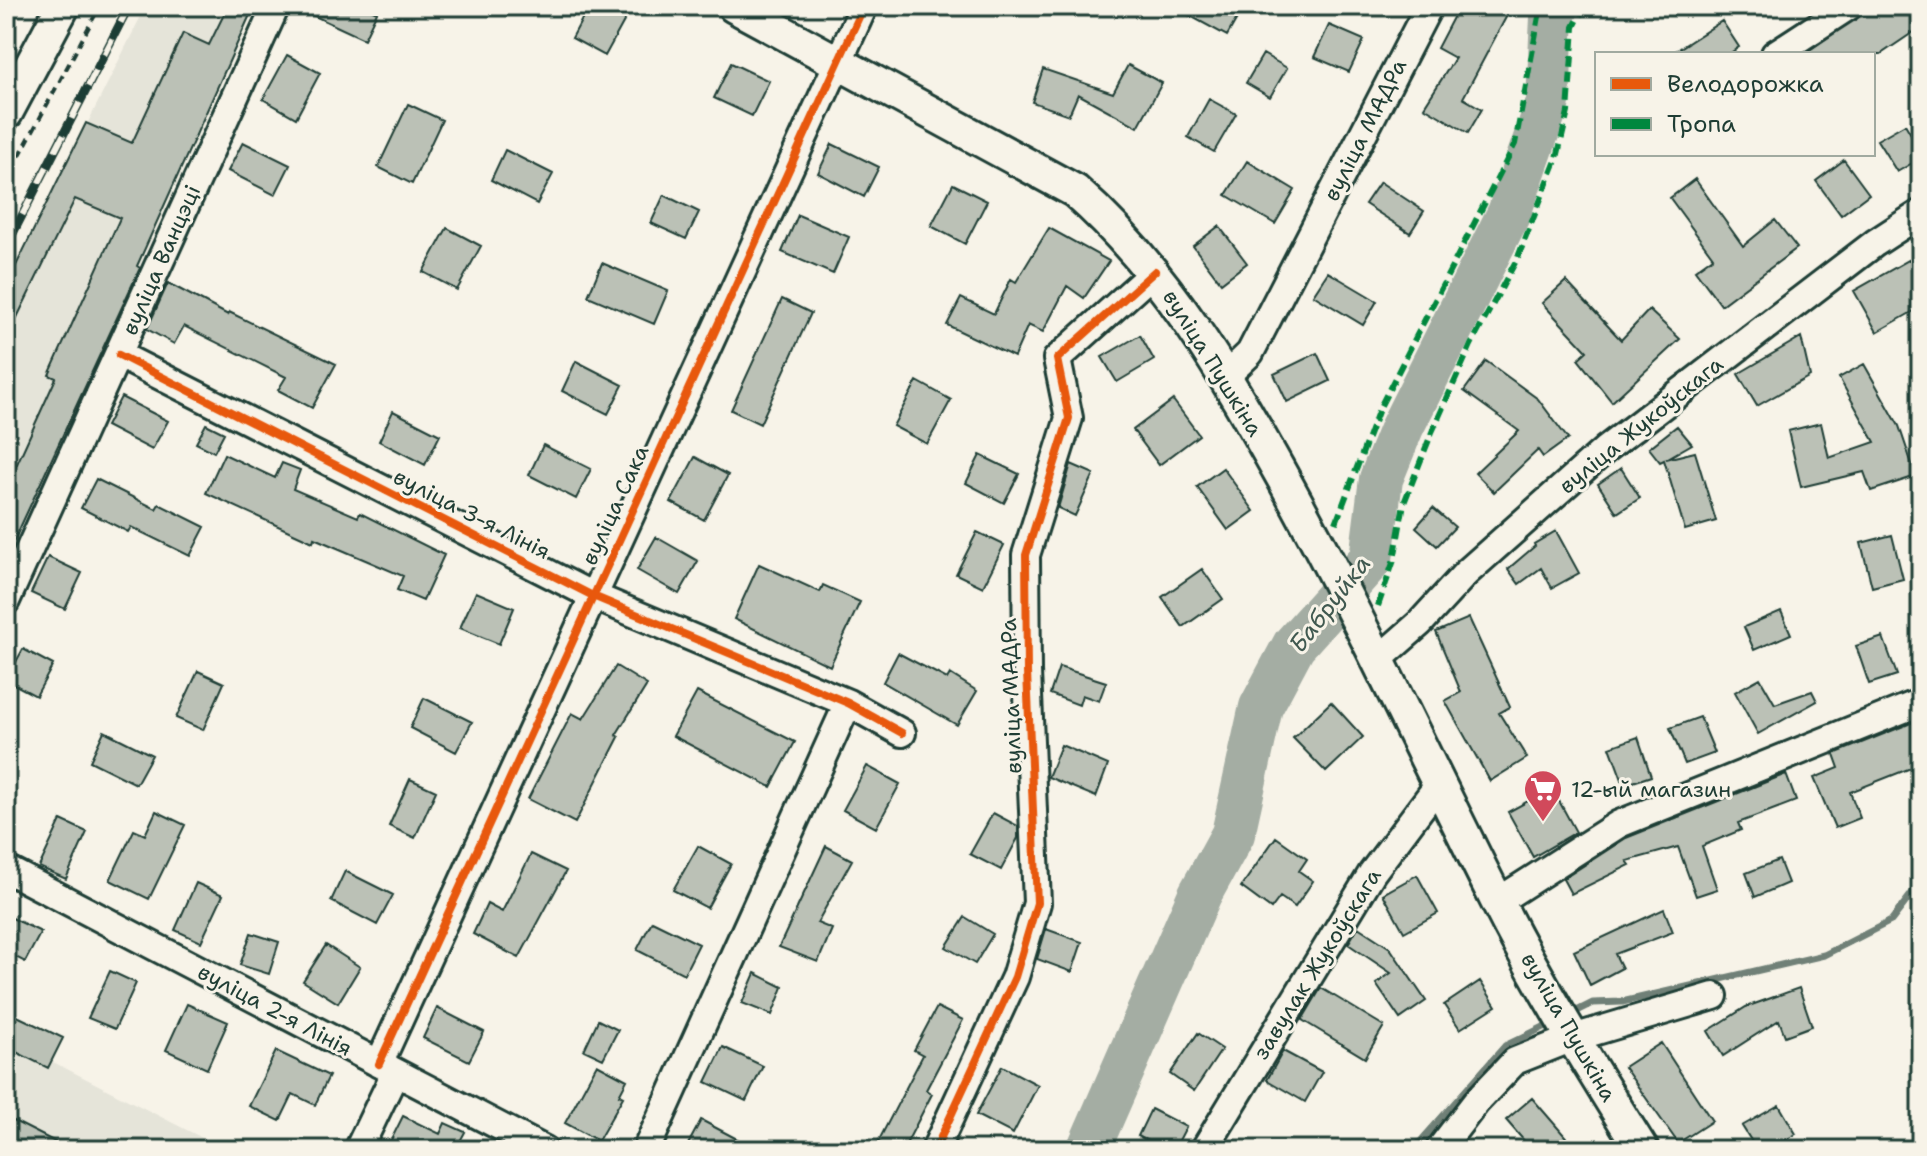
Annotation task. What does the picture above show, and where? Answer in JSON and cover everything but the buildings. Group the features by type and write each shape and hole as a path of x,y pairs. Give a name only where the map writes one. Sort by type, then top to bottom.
{"main road":[{"name":"вуліца Пушкіна","path":"734,6 1075,191 1119,229 1155,271 1226,376 1379,659 1497,902 1565,1024 1642,1150"},
{"path":"6,113 60,7"}],"street":[{"name":"вуліца Ванцэці","path":"6,601 276,6"},
{"name":"вуліца Сака","path":"358,1150 387,1068 593,596 864,6"},
{"name":"вуліца МАДРа","path":"1226,376 1250,353 1429,6"},
{"path":"1778,52 1849,6"},
{"name":"вуліца Жукоўскага","path":"1379,659 1420,623 1466,573 1606,449 1863,252 1921,213"},
{"name":"вуліца МАДРа","path":"935,1150 1015,977 1037,903 1027,672 1026,555 1069,418 1057,359 1155,271"},
{"name":"вуліца 3-я Лінія","path":"119,355 593,596 848,703 902,733"},
{"path":"1497,902 1619,824 1921,702"},
{"path":"646,1150 848,703"},
{"name":"завулак Жукоўскага","path":"1204,1150 1372,873 1439,784"},
{"name":"вуліца 2-я Лінія","path":"6,869 545,1150"},
{"path":"1439,1150 1476,1102 1515,1061 1565,1024 1714,996"}],"path":[{"path":"6,181 100,6"}],"shaded area":[{"path":"146,6 253,6 6,558 6,287"},
{"path":"6,1038 226,1150 6,1150"}],"waterway":[{"name":"Бабруйка","path":"1088,1150 1200,894 1233,834 1261,707 1294,645 1371,559 1381,479 1402,427 1509,213 1548,102 1552,17 1558,6"},
{"path":"1571,1014 1593,1003 1622,1002 1824,955 1891,921 1921,882"},
{"path":"1413,1150 1505,1046 1556,1021"}],"railway":[{"path":"6,247 129,6"}],"marked path":[{"path":"1336,523 1379,409 1515,144 1541,6"},
{"path":"1378,606 1394,560 1404,503 1432,432 1471,345 1518,257 1557,158 1568,112 1574,27 1585,6"}],"cycle path":[{"path":"379,1064 864,6"},
{"path":"935,1150 1015,977 1037,903 1027,672 1026,555 1069,418 1057,359 1155,271"},
{"path":"119,355 593,596 848,703 902,733"}],"place":[{"name":"12-ый магазин","path":"1543,823"}]}
